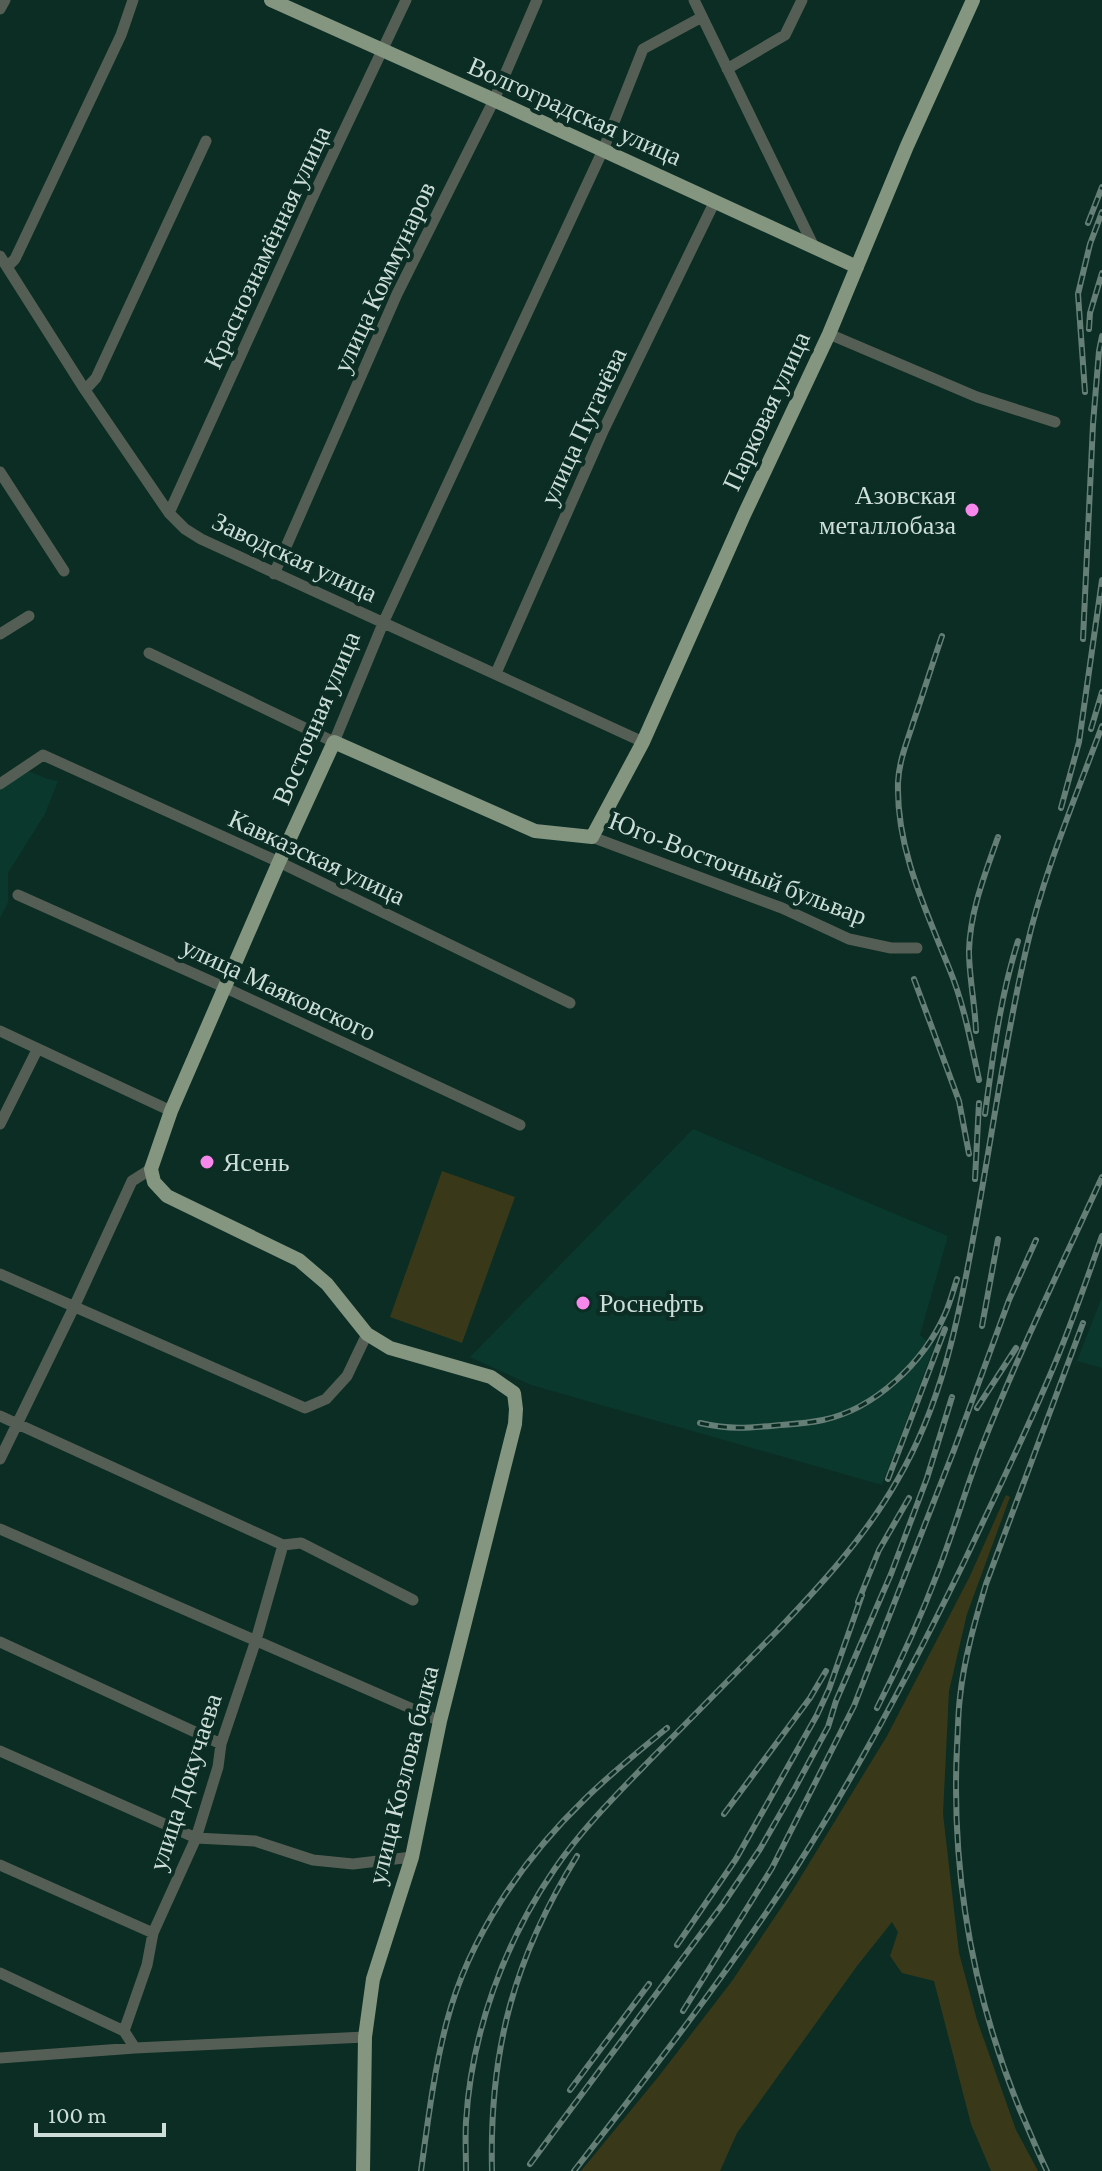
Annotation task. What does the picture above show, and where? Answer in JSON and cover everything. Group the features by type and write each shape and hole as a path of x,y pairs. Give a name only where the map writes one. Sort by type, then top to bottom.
{"main road":[{"name":"Волгоградская улица","path":"271,0 857,267"},
{"name":"Парковая улица","path":"592,837 643,742 829,334 907,146 973,0"},
{"name":"Юго-Восточный бульвар","path":"334,742 535,831 592,837"},
{"name":"Восточная улица","path":"151,1169 171,1111 334,742"},
{"path":"151,1169 154,1182 167,1196 299,1260 327,1284 367,1334"},
{"name":"улица Козлова балка","path":"363,2171 365,2037 376,1968 412,1857 440,1721 515,1424 516,1409 514,1393 491,1377 390,1348 367,1334"}],"street":[{"path":"0,9 5,0"},
{"path":"7,267 15,259 121,35 132,0"},
{"name":"Краснознамённая улица","path":"169,513 406,0"},
{"name":"улица Коммунаров","path":"274,574 397,294 494,100 537,0"},
{"path":"694,0 814,247"},
{"path":"727,69 785,35 802,0"},
{"name":"Восточная улица","path":"334,742 384,621 603,150 643,49 702,17"},
{"path":"85,390 96,378 206,141"},
{"name":"улица Пугачёва","path":"496,673 604,429 715,201"},
{"name":"Заводская улица","path":"0,256 85,390 169,513 185,529 274,574 384,621 643,742"},
{"path":"829,334 977,397 1055,422"},
{"path":"0,472 5,489 64,571"},
{"path":"0,634 29,616"},
{"name":"Юго-Восточный бульвар","path":"149,653 334,742"},
{"name":"Кавказская улица","path":"0,784 43,755 279,862 570,1003"},
{"name":"Юго-Восточный бульвар","path":"592,837 782,908 849,939 891,948 917,948"},
{"name":"улица Маяковского","path":"18,895 520,1125"},
{"path":"0,1031 171,1111"},
{"path":"0,1124 37,1050"},
{"name":"Восточная улица","path":"0,1459 132,1181 151,1169"},
{"path":"0,1274 305,1408 326,1399 347,1376 367,1334"},
{"path":"0,1416 283,1545 301,1543 413,1600"},
{"path":"0,1529 440,1721"},
{"name":"улица Докучаева","path":"124,2031 147,1965 153,1933 196,1838 218,1767 221,1744 256,1640 283,1545"},
{"path":"0,1642 221,1744"},
{"path":"0,1751 196,1838 255,1841 313,1860 353,1864 412,1857"},
{"path":"0,1865 153,1933"},
{"path":"0,1973 124,2031 135,2048"},
{"path":"0,2058 365,2037"}],"shaded area":[{"path":"25,770 58,781 45,814 8,873 8,902 0,918 0,787"},
{"path":"693,1129 948,1236 920,1335 934,1347 882,1485 531,1385 470,1357"},
{"path":"442,1171 515,1197 462,1343 390,1317"},
{"path":"1102,1297 1102,1368 1077,1361"},
{"path":"1006,1495 1010,1497 967,1614 949,1691 943,1814 959,1953 977,2020 1016,2130 1038,2171 991,2171 971,2124 934,1981 902,1973 890,1956 898,1932 892,1922 737,2133 720,2171 581,2171 732,1981 791,1893 887,1736 970,1576"}],"railway":[{"path":"1088,223 1102,187"},
{"path":"1085,392 1078,294 1090,244 1102,212"},
{"path":"1089,329 1090,313 1102,273"},
{"path":"1083,639 1093,424 1102,336"},
{"path":"1061,808 1079,742 1102,580"},
{"path":"942,636 902,759 898,782 899,806 907,854 959,995 979,1080"},
{"path":"1091,729 1102,692"},
{"path":"466,2171 469,2089 483,2023 506,1959 536,1898 564,1855 599,1813 776,1632 842,1559 898,1479 926,1422 946,1362 961,1301 1011,1021 1033,922 1060,837 1102,726"},
{"path":"976,1031 969,961 970,936 979,893 998,837"},
{"path":"985,1114 1002,1005 1018,941"},
{"path":"914,979 959,1101 969,1154"},
{"path":"975,1179 979,1103"},
{"path":"877,1708 932,1587 1009,1380 1102,1177"},
{"path":"574,2171 743,1946 796,1868 864,1755 946,1599 1025,1433 1064,1341 1102,1236"},
{"path":"982,1326 998,1239"},
{"path":"683,2011 772,1868 854,1706 1009,1300 1036,1240"},
{"path":"700,1423 740,1428 802,1423 823,1420 861,1406 896,1381 924,1349 945,1314 957,1279"},
{"path":"1047,2171 1003,2066 977,1977 968,1931 958,1840 957,1746 964,1669 986,1584 1083,1323"},
{"path":"888,1479 945,1329"},
{"path":"977,1408 1016,1348"},
{"path":"530,2164 723,1904 760,1849 795,1788 828,1727 836,1701 891,1574 927,1478 952,1397"},
{"path":"858,1602 879,1550 909,1498"},
{"path":"677,1945 736,1859 817,1715 862,1595"},
{"path":"724,1814 810,1698 826,1671"},
{"path":"421,2171 447,2021 469,1959 484,1930 520,1874 562,1823 604,1781 667,1728"},
{"path":"492,2171 495,2085 510,2006 537,1931 577,1856"},
{"path":"570,2090 649,1984"}],"place":[{"name":"Азовская металлобаза","path":"972,510"},
{"name":"Ясень","path":"207,1162"},
{"name":"Роснефть","path":"583,1303"}]}
